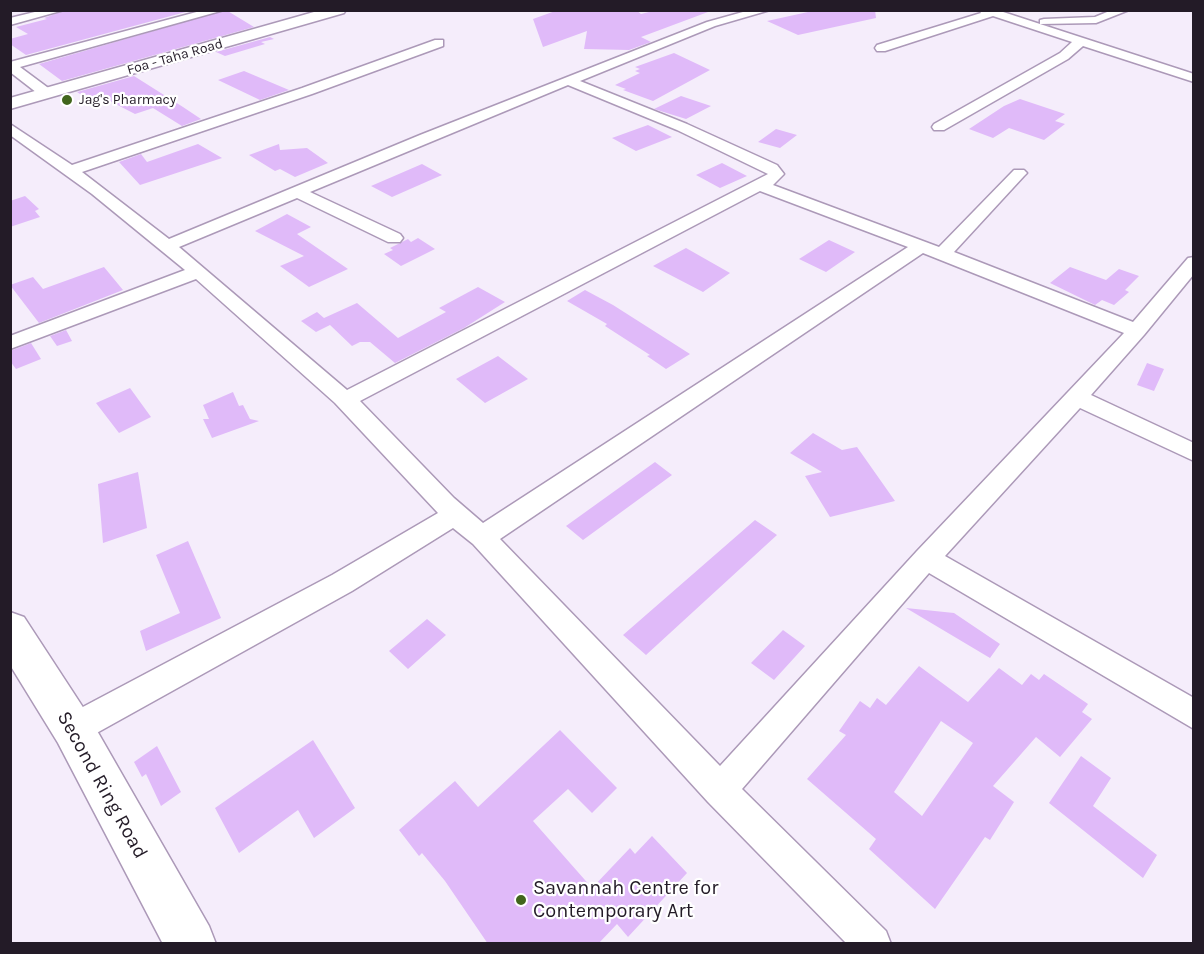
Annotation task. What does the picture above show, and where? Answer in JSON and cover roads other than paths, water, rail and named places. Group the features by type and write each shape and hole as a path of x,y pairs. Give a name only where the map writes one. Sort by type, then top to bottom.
{"street":[{"path":"10,22 59,10"},
{"path":"46,93 10,66 219,10"},
{"name":"Foa - Taha Road","path":"10,104 339,10"},
{"path":"167,246 296,191 569,81 698,22 765,10"},
{"path":"1024,24 1096,20 1124,10"},
{"path":"881,48 988,12 1194,78"},
{"path":"939,128 1064,57 1082,41"},
{"path":"72,170 307,91 439,43"},
{"path":"345,400 771,180 776,174 772,168 682,127 569,81"},
{"path":"10,128 72,170 167,246 345,400 454,515 482,537 720,790 873,944"},
{"path":"942,254 1019,173"},
{"path":"759,185 942,254 1137,332"},
{"path":"296,191 394,238"},
{"path":"482,537 921,246"},
{"path":"720,790 927,559 1078,398 1137,332 1194,262"},
{"path":"10,343 197,272"},
{"path":"1172,290 1194,298"},
{"path":"1078,398 1194,453"},
{"path":"73,729 342,583 454,515"},
{"path":"927,559 1194,715"},
{"name":"Second Ring Road","path":"13,640 73,729 190,944"}],"place":[{"name":"Jag's Pharmacy","path":"67,100"},
{"name":"Savannah Centre for Contemporary Art","path":"521,900"}]}
